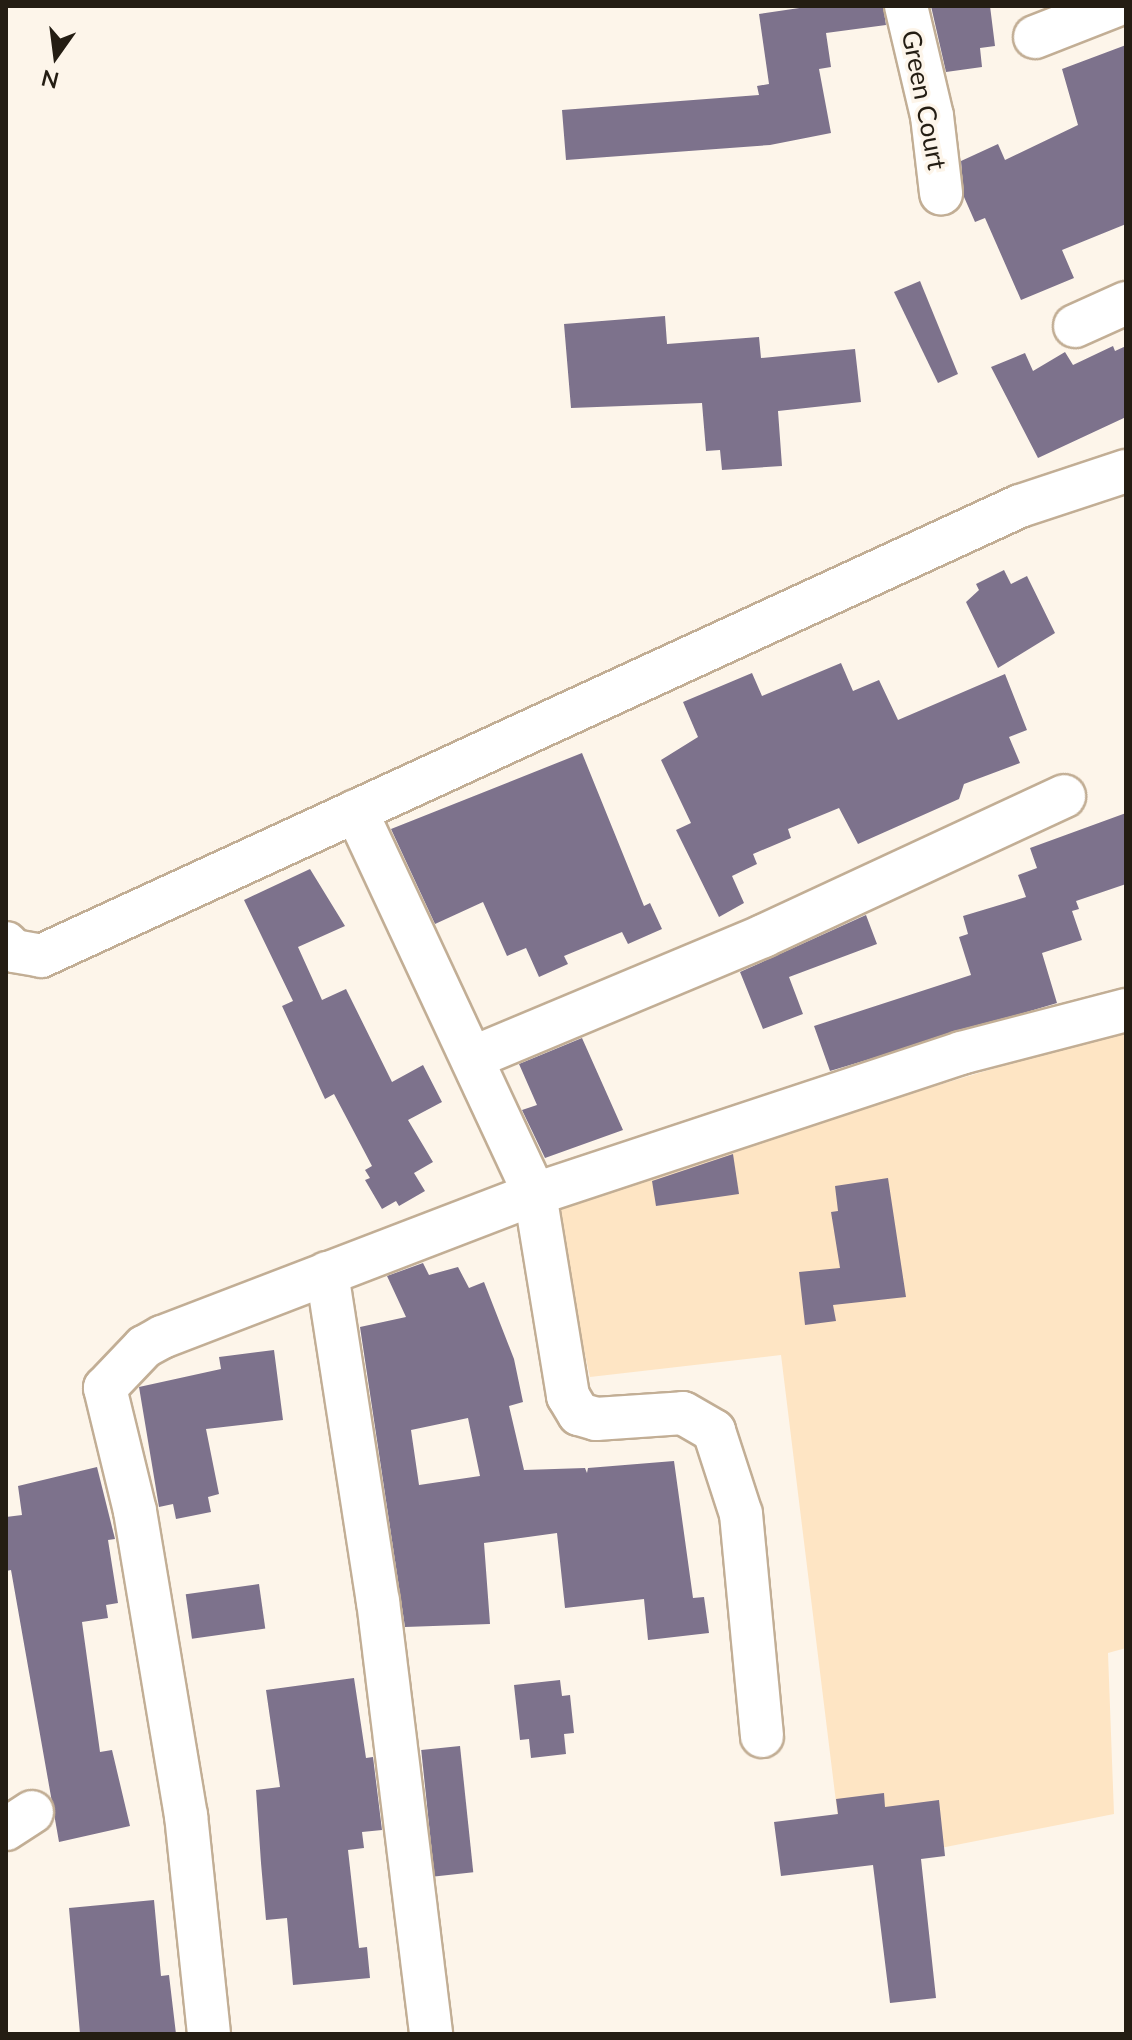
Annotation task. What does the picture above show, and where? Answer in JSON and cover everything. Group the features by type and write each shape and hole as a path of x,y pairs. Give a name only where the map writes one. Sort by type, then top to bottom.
{"street":[{"name":"Green Court","path":"906,6 932,116 941,193"},
{"path":"1035,37 1114,6"},
{"path":"1075,326 1126,303"},
{"path":"6,943 14,951 41,956 1020,506 1126,471"},
{"path":"472,1058 763,936 1064,796"},
{"path":"356,811 535,1194 568,1396 579,1414 596,1419 683,1413 714,1431 741,1514 762,1736"},
{"path":"209,2034 186,1816 135,1511 105,1388 144,1347 162,1337 535,1194 961,1053 1126,1010"},
{"path":"327,1273 378,1601 431,2034"}],"shaded area":[{"path":"1126,1029 1126,1648 1108,1653 1114,1814 844,1867 781,1355 590,1377 551,1201"}],"building":[{"path":"813,6 883,6 886,25 826,33 831,67 819,69 831,133 770,145 566,160 562,110 759,95 757,86 769,84 759,14"},
{"path":"931,6 990,6 995,46 980,48 982,67 946,72"},
{"path":"1126,45 1126,224 1062,250 1074,278 1021,300 985,218 975,222 964,197 961,161 998,144 1005,160 1078,125 1062,69"},
{"path":"920,281 958,374 938,383 894,292"},
{"path":"665,316 667,344 759,337 761,358 855,349 861,402 778,411 782,466 722,470 720,450 706,451 702,403 571,408 564,324"},
{"path":"1113,346 1115,351 1126,346 1126,417 1038,458 991,367 1025,353 1033,371 1065,352 1073,365"},
{"path":"1004,570 1011,584 1027,576 1055,633 998,668 966,602 979,590 976,584"},
{"path":"841,663 853,691 879,680 898,720 1005,674 1027,730 1009,737 1020,763 964,784 959,799 858,844 839,808 788,829 791,838 753,854 757,864 732,876 744,903 719,917 676,830 691,823 661,760 698,737 683,702 752,673 762,696"},
{"path":"582,753 644,906 650,903 662,929 628,944 622,932 564,956 568,964 539,977 526,948 507,956 483,902 435,924 391,829"},
{"path":"1126,813 1126,884 1076,901 1079,909 1072,911 1082,940 1042,953 1057,1003 830,1071 814,1026 971,975 959,937 968,934 963,916 1026,897 1018,875 1037,868 1030,848"},
{"path":"310,869 345,926 298,947 322,1000 346,989 392,1082 423,1065 442,1102 408,1120 433,1162 414,1173 425,1191 399,1206 396,1201 382,1209 365,1180 370,1178 365,1170 372,1166 334,1094 325,1099 282,1006 293,1001 244,900"},
{"path":"866,915 877,944 789,977 803,1014 763,1029 740,972"},
{"path":"582,1038 623,1130 545,1158 522,1110 537,1105 519,1064"},
{"path":"733,1154 739,1194 656,1206 652,1181"},
{"path":"888,1178 906,1297 833,1305 836,1321 805,1325 799,1272 840,1268 831,1212 838,1211 835,1186"},
{"path":"423,1263 429,1275 458,1267 469,1288 484,1282 514,1359 523,1402 509,1406 524,1470 585,1468 587,1473 588,1468 674,1461 693,1598 704,1597 709,1633 648,1640 644,1599 565,1608 557,1533 484,1543 490,1624 405,1627 360,1327 406,1317 387,1276","holes":["468,1418 480,1476 419,1485 411,1430"]},
{"path":"274,1350 283,1420 206,1429 219,1494 208,1497 211,1512 176,1519 173,1504 159,1507 139,1387 221,1369 219,1357"},
{"path":"97,1467 115,1539 108,1540 118,1603 106,1605 108,1618 82,1622 100,1752 112,1750 130,1826 59,1842 11,1570 6,1571 6,1517 22,1515 18,1486"},
{"path":"259,1584 265,1629 192,1639 186,1594"},
{"path":"354,1678 366,1758 373,1757 382,1830 362,1832 364,1848 348,1850 359,1948 367,1947 370,1978 293,1985 287,1918 266,1920 256,1790 280,1787 266,1690"},
{"path":"560,1680 562,1696 570,1695 574,1733 564,1734 566,1754 531,1758 529,1739 520,1740 514,1685"},
{"path":"460,1746 473,1872 434,1876 421,1750"},
{"path":"884,1793 885,1807 939,1800 945,1856 921,1859 936,1998 890,2003 873,1865 781,1876 774,1822 838,1814 836,1799"},
{"path":"154,1900 161,1976 169,1975 176,2034 80,2034 69,1908"}]}
